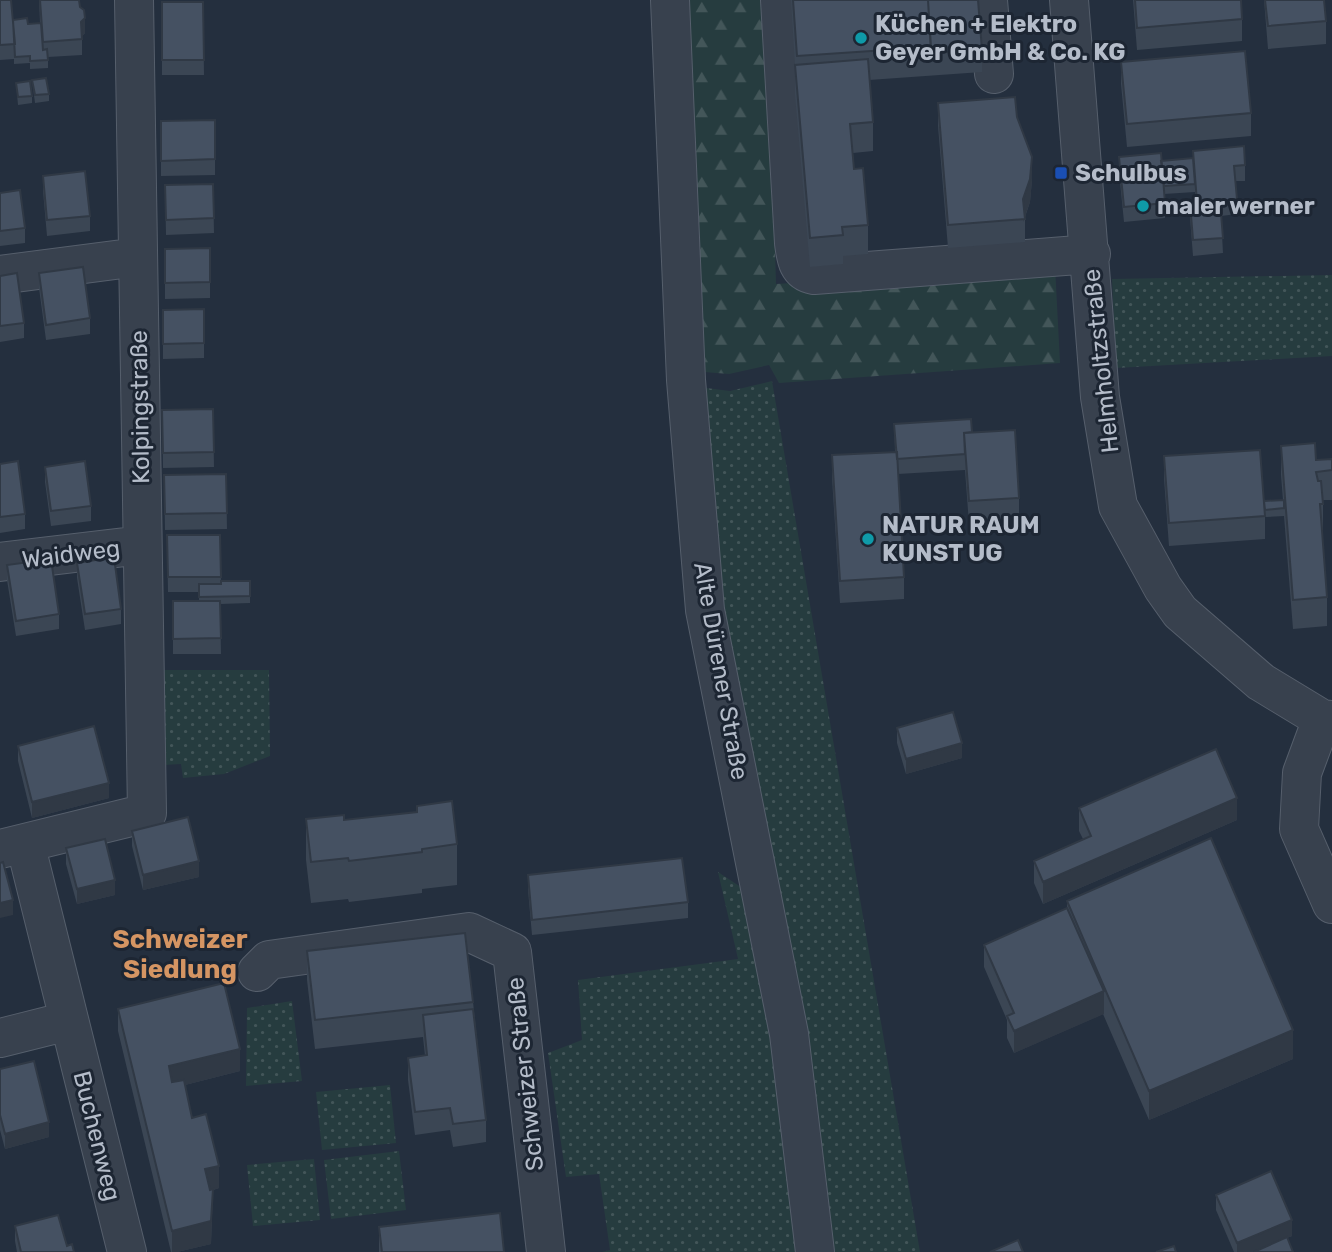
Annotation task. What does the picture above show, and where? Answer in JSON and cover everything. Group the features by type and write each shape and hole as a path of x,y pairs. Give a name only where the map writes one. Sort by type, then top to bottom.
{"street":[{"name":"Kolpingstraße","path":"12,846 147,813 134,0"},
{"name":"Alte Dürener Straße","path":"670,0 686,380 705,610 789,1034 815,1252"},
{"path":"780,0 794,243 798,263 804,272 814,275 1091,254"},
{"path":"988,0 994,74"},
{"name":"Helmholtzstraße","path":"1069,0 1091,254 1100,397 1118,506 1163,588 1180,612 1261,682 1327,719 1302,773 1298,829 1332,904"},
{"path":"0,275 138,257"},
{"name":"Waidweg","path":"0,562 142,545"},
{"name":"Buchenweg","path":"12,846 68,1021 127,1252"},
{"name":"Schweizer Straße","path":"257,972 269,960 469,932 512,952 546,1252"},
{"path":"0,1038 68,1021"}],"green space":[{"path":"683,0 768,0 776,284 1055,266 1060,363 779,383 769,365 729,374 692,371"},
{"path":"1332,275 1332,356 1116,368 1112,279"},
{"path":"772,381 920,1252 821,1252 757,847 690,386 730,391"},
{"path":"160,670 269,670 270,756 224,774 183,778 181,764 163,765"},
{"path":"718,872 753,895 803,1252 602,1252 610,1250 599,1174 566,1177 548,1053 582,1040 578,980 738,959"},
{"path":"292,1001 302,1081 246,1086 247,1008"},
{"path":"390,1085 396,1143 322,1150 316,1092"},
{"path":"399,1151 406,1210 331,1219 324,1160"},
{"path":"314,1159 320,1220 253,1226 247,1165"}],"building":[{"path":"0,0 11,0 15,44 0,45"},
{"path":"40,0 79,0 85,18 81,22 82,39 43,42"},
{"name":"Küchen + Elektro Geyer GmbH & Co. KG","path":"793,0 928,0 931,47 797,56"},
{"path":"928,0 978,0 982,50 931,53"},
{"path":"1135,0 1241,0 1242,19 1137,28"},
{"path":"1265,0 1324,0 1326,21 1268,26"},
{"path":"162,2 203,2 204,60 162,60"},
{"path":"27,18 28,24 41,23 43,50 47,49 48,60 30,61 30,56 15,57 13,20"},
{"path":"1245,51 1251,113 1127,124 1121,62"},
{"path":"868,59 873,122 850,124 854,169 863,168 868,225 842,227 843,235 810,238 795,65"},
{"path":"46,78 49,94 35,95 32,80"},
{"path":"30,81 32,96 18,97 16,83"},
{"path":"1015,97 1017,117 1032,157 1030,179 1023,199 1025,219 948,225 938,103"},
{"path":"215,120 215,159 161,161 161,121"},
{"path":"1244,146 1245,165 1234,166 1237,199 1220,201 1223,238 1193,240 1190,203 1197,202 1193,151"},
{"name":"maler werner","path":"1161,153 1165,203 1124,207 1119,157"},
{"path":"1193,158 1195,184 1164,186 1161,161"},
{"path":"85,171 90,216 47,220 43,176"},
{"path":"213,184 214,218 166,220 165,185"},
{"path":"20,190 25,228 0,231 0,193"},
{"path":"210,248 210,282 165,283 165,249"},
{"path":"83,267 90,318 46,325 39,273"},
{"path":"17,273 24,323 0,326 0,276"},
{"path":"204,309 204,343 163,344 163,310"},
{"path":"213,409 214,452 163,453 162,410"},
{"path":"971,419 972,432 964,433 965,454 897,459 894,424"},
{"path":"1015,430 1019,498 969,501 964,433"},
{"path":"1315,443 1316,460 1332,459 1332,470 1316,472 1318,481 1321,481 1323,504 1320,504 1327,597 1293,600 1281,446"},
{"path":"1260,450 1265,516 1169,523 1164,456"},
{"name":"NATUR RAUM KUNST UG","path":"897,452 904,577 840,581 832,455"},
{"path":"18,461 25,514 0,517 0,464"},
{"path":"85,461 91,506 51,511 45,467"},
{"path":"226,474 227,513 165,514 164,475"},
{"path":"1284,500 1284,508 1265,510 1264,501"},
{"path":"167,535 220,535 221,577 168,577"},
{"path":"114,557 121,609 85,614 77,563"},
{"path":"51,559 59,614 16,621 7,565"},
{"path":"221,581 250,581 250,596 199,597 199,584 221,584"},
{"path":"173,601 220,601 221,638 173,639"},
{"path":"953,712 962,743 906,759 897,728"},
{"path":"94,726 109,783 32,802 18,746"},
{"path":"1216,749 1237,798 1043,882 1034,861 1091,836 1079,808"},
{"path":"452,801 457,844 422,849 422,852 349,861 348,858 311,862 306,819 344,815 344,820 417,812 417,806"},
{"path":"188,817 199,861 143,875 132,831"},
{"path":"1211,838 1293,1030 1149,1091 1067,901"},
{"path":"105,839 115,880 77,889 66,848"},
{"path":"682,858 688,902 532,920 528,875"},
{"path":"3,862 13,900 0,903 0,863"},
{"path":"1067,908 1104,991 1014,1031 1007,1016 1014,1013 984,945"},
{"path":"465,933 473,1002 315,1020 307,951"},
{"path":"224,983 240,1049 169,1066 172,1082 184,1080 192,1118 206,1114 219,1166 205,1169 210,1190 213,1189 211,1221 172,1231 118,1009"},
{"path":"473,1009 486,1120 453,1124 450,1108 415,1112 408,1058 427,1055 423,1015"},
{"path":"34,1061 49,1122 5,1134 0,1115 0,1069"},
{"path":"1271,1171 1292,1220 1237,1243 1216,1195"},
{"path":"500,1213 504,1252 382,1252 379,1227"},
{"path":"58,1215 67,1246 72,1244 74,1252 21,1252 15,1226"},
{"path":"1287,1237 1293,1252 1254,1252"},
{"path":"1018,1240 1023,1252 990,1252"},
{"path":"1174,1246 1176,1252 1156,1252"}],"place":[{"name":"Küchen + Elektro Geyer GmbH & Co. KG","path":"861,38"},
{"name":"Schulbus","path":"1061,173"},
{"name":"maler werner","path":"1143,206"},
{"name":"NATUR RAUM KUNST UG","path":"868,539"}],"district":[{"name":"Schweizer Siedlung","path":"180,954"}]}
